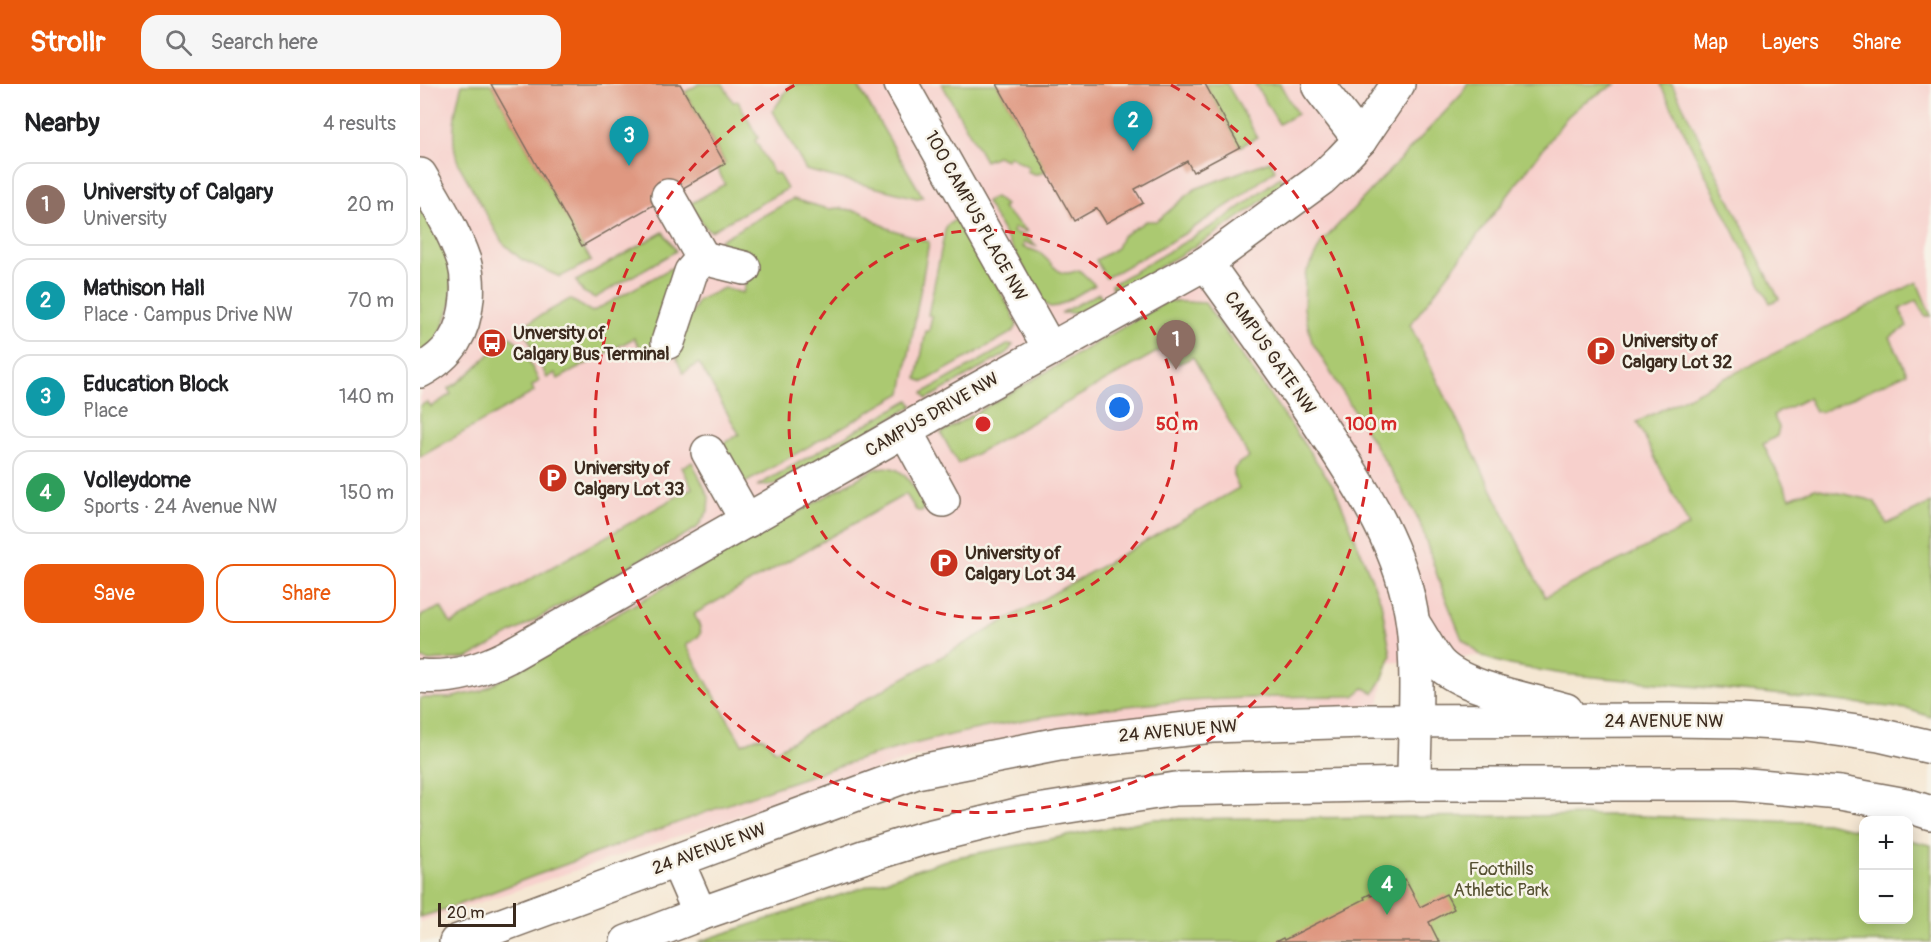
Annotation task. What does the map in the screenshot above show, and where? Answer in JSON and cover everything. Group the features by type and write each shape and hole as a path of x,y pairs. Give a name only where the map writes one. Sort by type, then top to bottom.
{"street":[{"name":"100 CAMPUS PLACE NW","path":"901,84 1050,349"},
{"name":"CAMPUS DRIVE NW","path":"420,676 460,674 491,665 905,430 1206,263 1321,179 1360,140 1398,84"},
{"path":"1319,87 1360,140"},
{"path":"420,175 464,262 467,289 466,316 460,333 448,351 420,371"},
{"path":"668,196 703,258 744,268"},
{"path":"668,342 691,272 703,258"},
{"name":"CAMPUS GATE NW","path":"1206,263 1307,406 1374,509 1394,554 1413,623 1414,784"},
{"path":"905,430 943,500"},
{"path":"708,452 747,521"},
{"path":"1413,623 1440,663 1459,678 1482,687 1600,721"},
{"name":"24 AVENUE NW","path":"456,942 916,772 1059,744 1212,726 1414,721 1740,721 1808,725 1879,735 1931,747"},
{"path":"627,942 700,914 884,851 1025,813 1175,789 1414,784 1736,784 1840,793 1906,805 1931,813"},
{"path":"677,861 700,914"},
{"path":"436,942 488,931"}],"shaded area":[{"path":"420,84 1931,84 1931,717 1907,709 1563,674 1509,665 1476,656 1386,663 1379,707 919,756 420,922"}],"green space":[{"path":"462,84 491,84 591,261 560,277 521,259 502,242 456,156 454,124"},
{"path":"699,84 723,84 733,102 738,101 758,138 755,140 774,174 778,173 787,189 711,231 704,226 690,204 725,184 717,168 725,163 685,92"},
{"path":"791,84 857,84 923,197 917,198 806,170 773,111"},
{"path":"942,84 997,84 1046,171 1036,174 1027,171 1029,167 1009,156 1007,160 997,156 985,161"},
{"path":"1205,84 1227,84 1257,137 1240,147"},
{"path":"1255,84 1280,84 1297,114 1279,124"},
{"path":"1467,84 1616,84 1584,102 1567,117 1410,325 1545,597 1689,526 1637,422 1917,282 1931,316 1925,316 1917,300 1900,309 1907,327 1890,337 1907,373 1821,412 1815,411 1808,398 1773,415 1779,427 1777,436 1763,444 1790,498 1815,488 1867,499 1875,502 1887,524 1931,503 1931,717 1907,709 1563,674 1509,665 1483,657 1462,639 1440,584 1420,523 1312,342 1304,309 1305,275 1322,242 1461,95"},
{"path":"1660,84 1672,84 1779,299 1770,303"},
{"path":"1270,161 1275,170 1233,202 1184,234 1106,278 1096,260 1117,248 1122,236 1146,221 1157,221 1195,189"},
{"path":"1280,177 1284,183 1244,214 1202,242 1115,293 1111,285 1226,218"},
{"path":"995,197 1005,205 1002,208 1028,232 1014,228 1013,232 1025,236 1038,247 1024,242 1023,247 1039,253 1062,272 1079,270 1095,285 1058,306 1050,307 1044,303 986,202"},
{"path":"793,199 828,209 839,208 862,212 887,228 929,242 902,393 745,483 736,478 722,445 739,434 699,363 683,373 677,360 680,338 698,300 724,288 743,293 752,256 724,247 720,240"},
{"path":"420,203 451,260 452,301 436,341 420,355"},
{"path":"958,218 1012,312 1017,326 1011,333 924,382 917,379 926,331 929,331 932,316 928,315 946,226"},
{"path":"663,232 676,251 595,298 583,292 576,281"},
{"path":"682,262 664,300 651,351 645,355 634,338 558,379 555,373 547,378 526,334 529,322 570,299 592,312"},
{"path":"1099,293 1103,299 1076,313 1061,313"},
{"path":"1168,301 1205,303 1335,488 1381,602 1391,655 1382,680 1374,693 1364,688 1354,696 1167,702 1106,708 985,727 925,741 786,784 420,917 420,698 449,698 481,691 869,472 889,467 897,470 909,481 920,497 925,506 922,512 916,510 906,494 694,614 700,632 697,638 686,645 742,744 761,737 775,751 1239,488 1234,478 1234,469 1249,457 1193,357 1175,363 1162,349 958,464 941,433"},
{"path":"509,336 520,344 539,381 532,386 534,392 420,457 420,406 427,402 431,407 451,394 448,389 465,377"},
{"path":"1009,344 1013,345 1006,354 927,399 923,393"},
{"path":"909,400 913,406 776,484 757,486"},
{"path":"692,462 709,497 708,511 697,528 468,658 429,661 420,658 420,616 441,607 451,624 692,488 682,467"},
{"name":"Foothills Athletic Park","path":"1616,815 1826,823 1859,830 1859,924 1913,924 1913,841 1931,845 1931,942 698,942 952,858 1154,819"}],"building":[{"path":"491,84 680,84 725,164 582,246"},
{"path":"997,84 1205,84 1240,147 1193,172 1187,161 1135,189 1143,203 1106,223 1097,208 1074,221"},
{"path":"1405,879 1420,907 1446,894 1454,909 1429,922 1439,942 1275,942 1283,938 1284,940 1365,899 1364,897 1370,894 1371,896"}],"place":[{"name":"Mathison Hall","path":"1133,151"},
{"name":"Education Block","path":"629,166"},
{"name":"Unversity of Calgary Bus Terminal","path":"492,343"},
{"name":"University of Calgary Lot 32","path":"1601,351"},
{"name":"University of Calgary","path":"1176,370"},
{"name":"University of Calgary Lot 33","path":"553,478"},
{"name":"University of Calgary Lot 34","path":"944,563"},
{"name":"Volleydome","path":"1387,915"}]}
